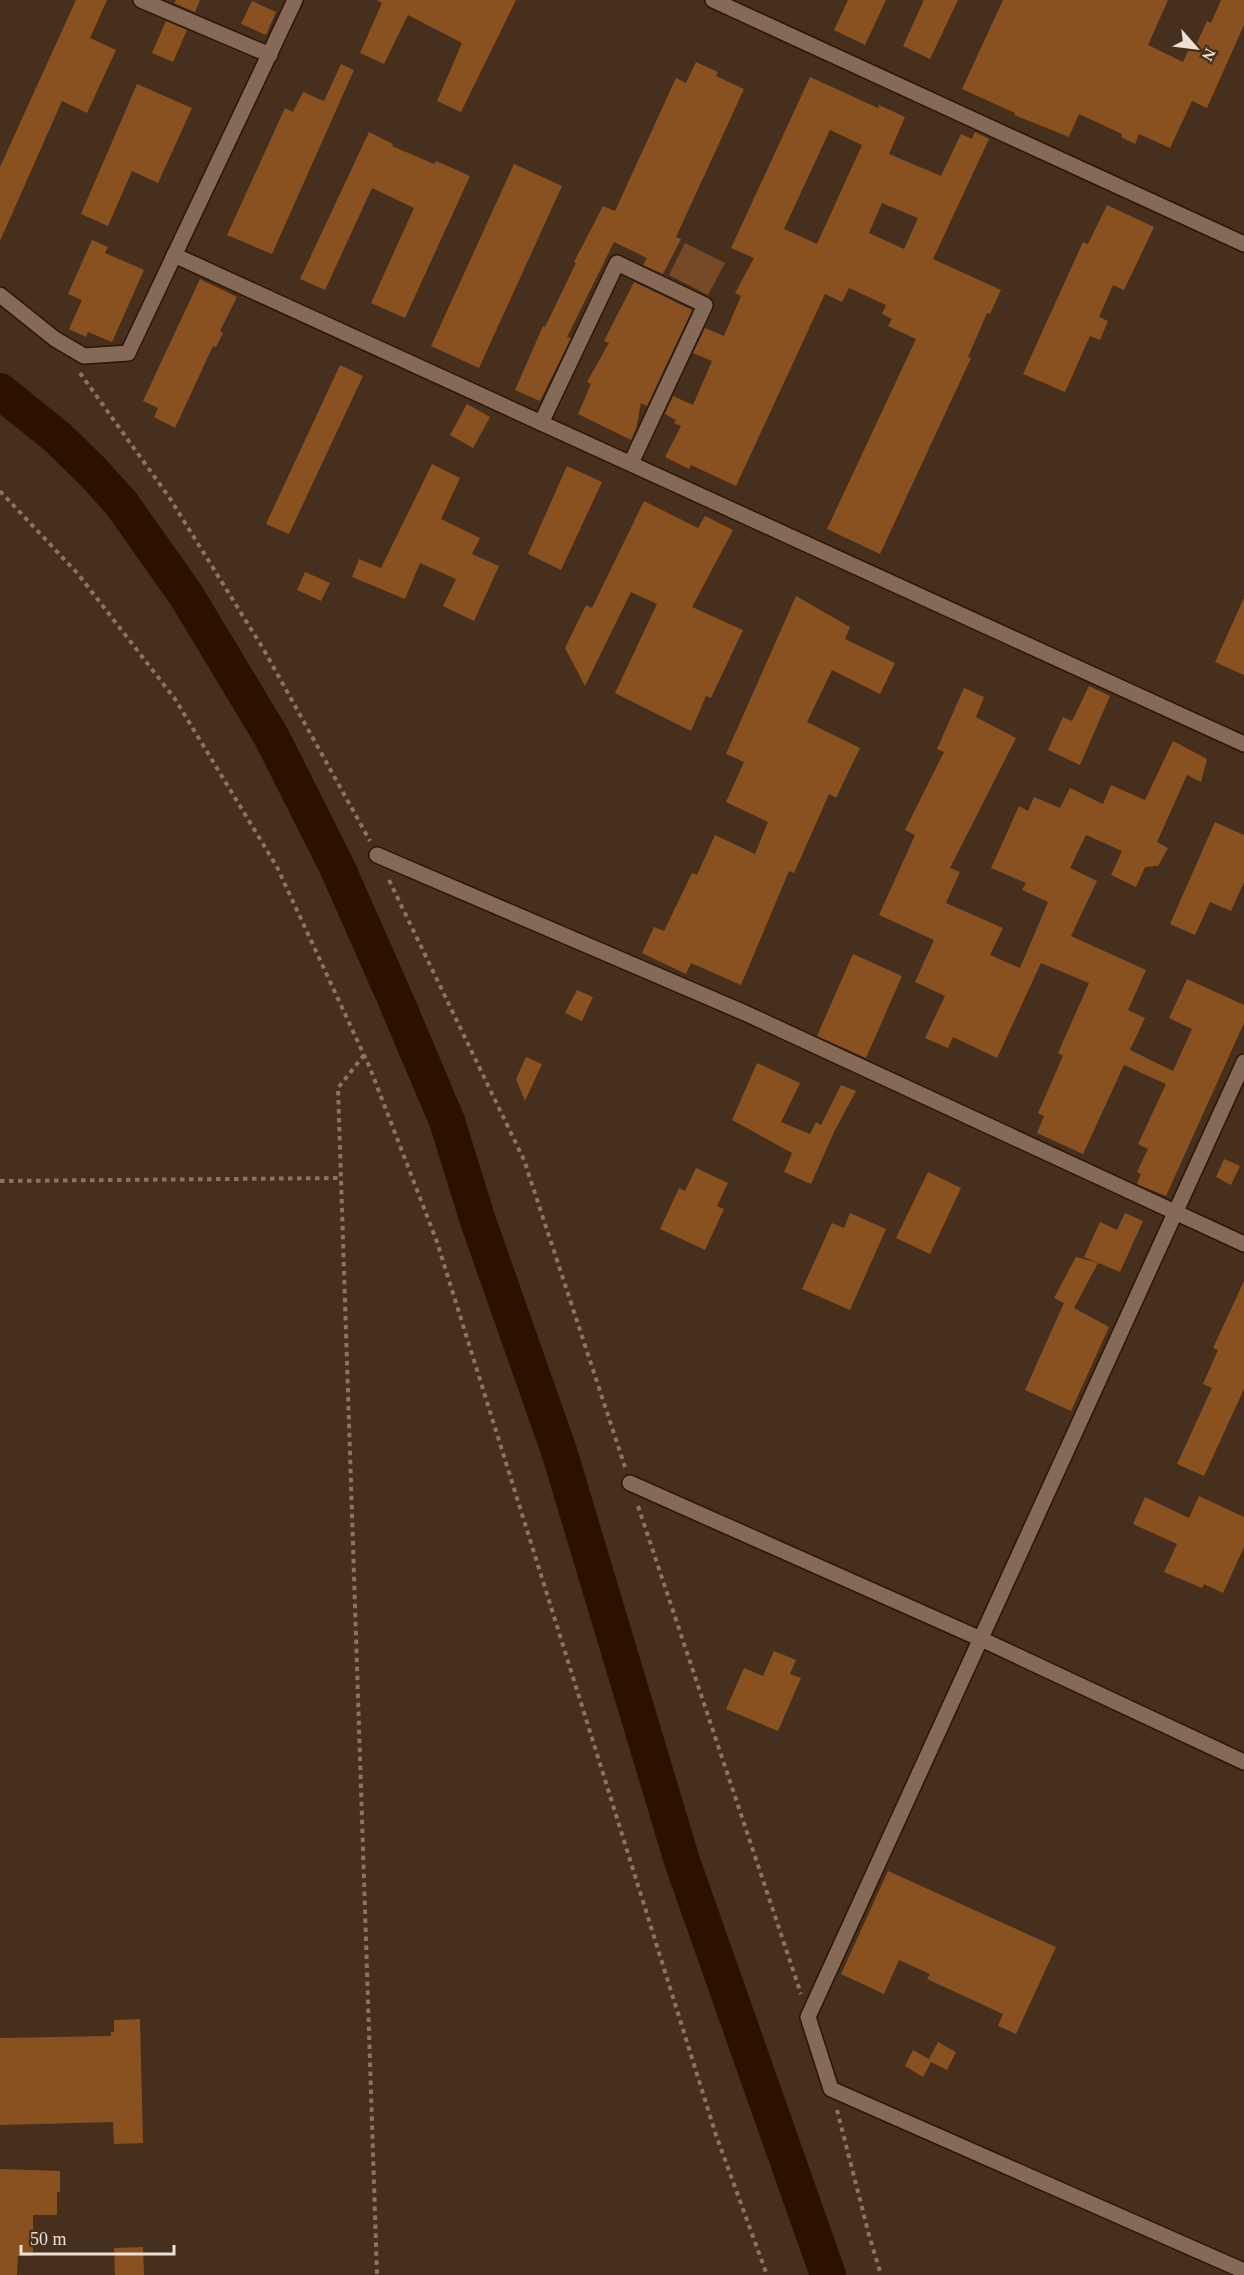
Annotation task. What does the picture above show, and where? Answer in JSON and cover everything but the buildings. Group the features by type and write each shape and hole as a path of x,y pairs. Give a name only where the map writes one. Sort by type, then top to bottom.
{"street":[{"path":"141,0 270,56"},
{"path":"0,295 55,339 84,356 128,352 295,0"},
{"path":"713,0 1244,244"},
{"path":"174,255 1244,744"},
{"path":"542,423 616,263 626,267 705,305 631,464"},
{"path":"377,855 746,1013 1244,1244"},
{"path":"1244,1062 808,2017 831,2089 1244,2271"},
{"path":"630,1483 981,1639 1244,1762"}],"path":[{"path":"75,367 169,497 245,619 377,855 524,1160 808,2017"},
{"path":"0,491 78,574 176,699 277,867 364,1055 437,1242 716,2134 767,2275"},
{"path":"364,1055 338,1088 377,2275"},
{"path":"0,1181 342,1178"},
{"path":"831,2089 868,2235 881,2275"}],"shaded area":[{"path":"685,243 725,263 708,295 669,275"}],"waterway":[{"path":"0,391 57,437 93,472 121,503 186,595 271,736 337,867 394,996 447,1121 478,1221 559,1451 682,1861 828,2275"}]}
